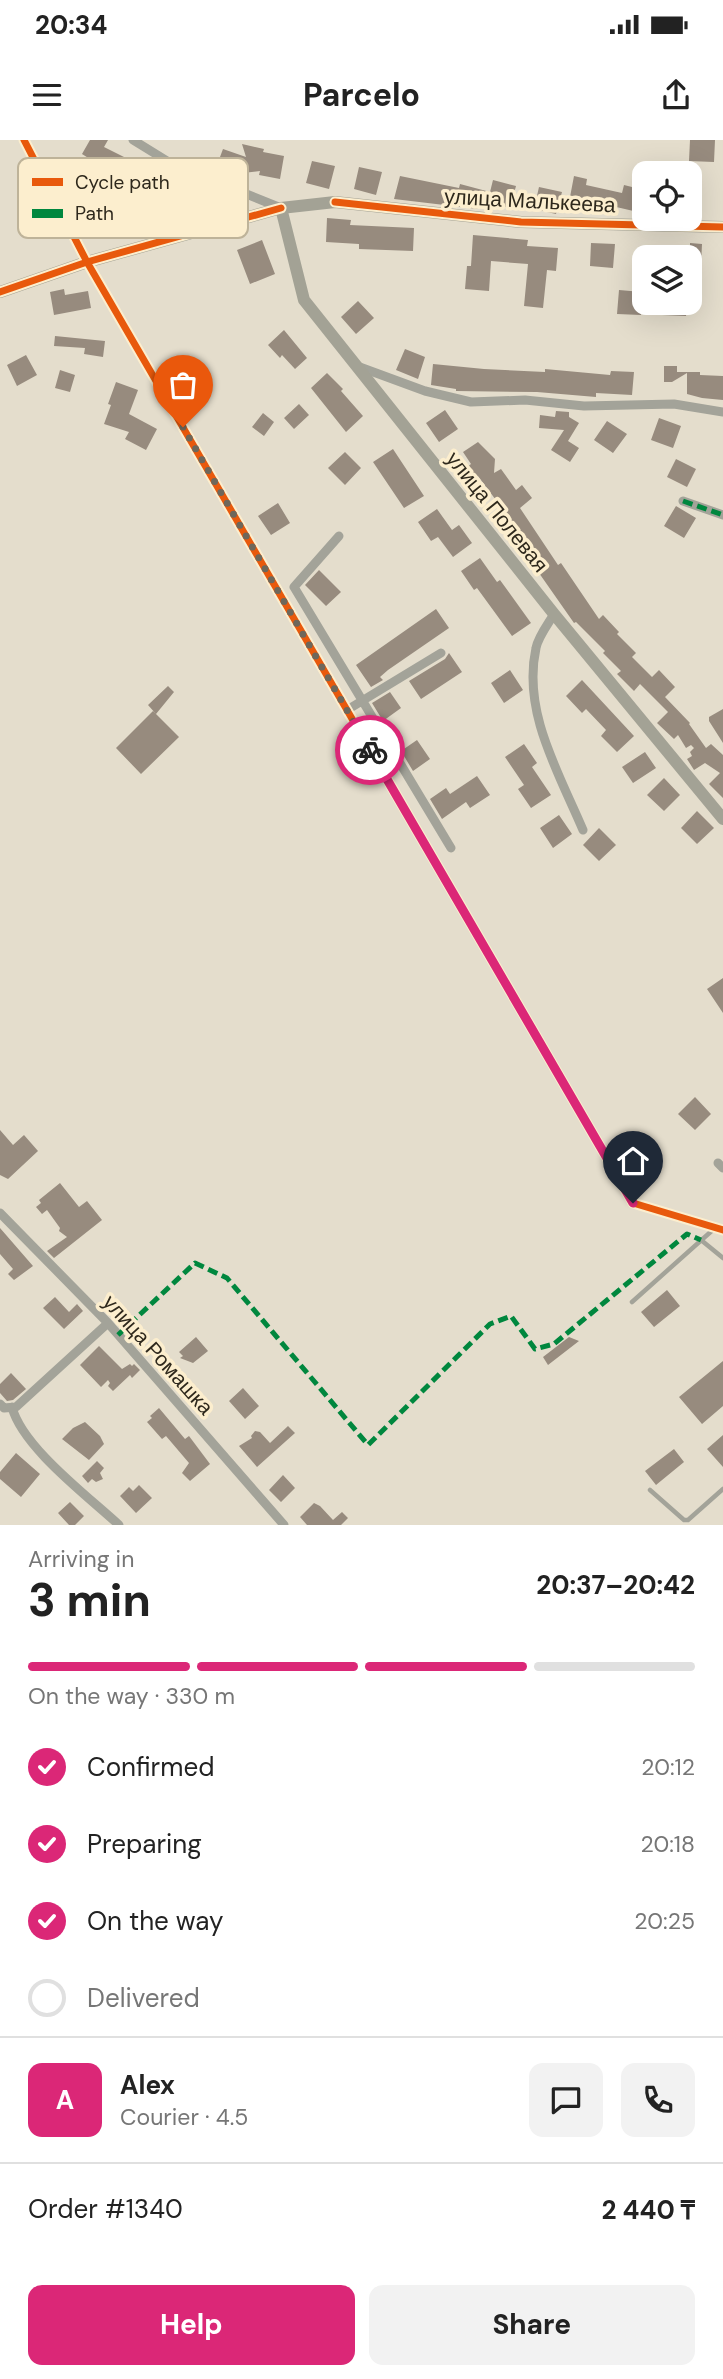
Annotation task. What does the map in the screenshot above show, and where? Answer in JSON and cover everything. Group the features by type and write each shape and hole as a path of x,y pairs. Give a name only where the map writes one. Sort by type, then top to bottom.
{"street":[{"path":"24,140 33,158"},
{"path":"133,140 162,158"},
{"path":"248,195 281,208"},
{"name":"улица Малькеева","path":"248,217 281,208 335,202 521,222 723,227"},
{"name":"улица Полевая","path":"281,208 304,300 554,614 723,819"},
{"path":"75,238 633,1203 720,1229"},
{"name":"улица Малькеева","path":"0,292 87,262 173,238"},
{"path":"354,365 425,391 471,402 525,400 584,406 674,404 723,412"},
{"path":"683,501 723,515"},
{"path":"339,536 294,587 451,848"},
{"path":"554,614 536,646 533,688 538,722 583,830"},
{"path":"347,710 441,653"},
{"name":"улица Ромашка","path":"0,1213 108,1323 284,1525"},
{"path":"0,1404 4,1408 16,1407 108,1323"},
{"path":"12,1407 15,1420 48,1461 119,1525"}],"lane":[{"path":"632,1302 701,1240 720,1229"},
{"path":"701,1240 723,1258"},
{"path":"650,1489 684,1520 688,1520 723,1489"}],"building":[{"path":"90,140 108,140 104,147 126,158 88,158 82,154"},
{"path":"690,140 715,140 714,162 689,161"},
{"path":"242,144 284,156 280,179 259,175 260,171 248,172 248,158 220,158 223,149 246,157"},
{"path":"312,161 335,166 329,189 306,183"},
{"path":"359,167 382,172 376,195 354,189"},
{"path":"400,176 459,188 460,184 490,192 493,180 516,186 510,208 480,201 478,209 394,199"},
{"path":"574,176 587,179 586,185 622,193 624,185 632,187 632,211 612,206 610,214 587,209 589,200 570,197"},
{"path":"539,187 562,192 556,214 534,209"},
{"path":"327,218 351,220 350,225 414,228 413,251 359,249 359,244 326,242"},
{"path":"473,235 528,240 527,246 558,248 556,271 547,270 543,308 524,306 528,264 491,261 489,291 465,289 467,266 471,266"},
{"path":"262,240 275,274 250,284 237,250"},
{"path":"591,243 615,244 613,268 590,266"},
{"path":"64,289 65,295 88,291 91,308 54,315 50,292"},
{"path":"619,290 632,291 632,315 617,314"},
{"path":"358,301 374,318 356,334 341,317"},
{"path":"284,330 307,358 295,369 268,345"},
{"path":"55,336 105,341 103,357 84,354 85,348 54,346"},
{"path":"405,349 425,357 418,379 396,370"},
{"path":"26,355 37,375 17,386 7,365"},
{"path":"433,364 610,375 611,371 634,372 632,395 596,393 596,397 537,392 456,391 431,385"},
{"path":"664,366 677,366 677,372 723,376 723,400 687,394 687,373 672,382 664,382"},
{"path":"60,370 75,375 70,392 55,388"},
{"path":"327,373 363,416 346,432 311,388"},
{"path":"116,382 138,390 129,414 157,429 146,450 125,439 129,432 104,424"},
{"path":"299,404 309,415 294,429 284,418"},
{"path":"445,410 458,429 439,442 426,423"},
{"path":"556,411 569,412 569,417 579,423 568,441 579,448 570,462 551,450 564,430 539,428 540,415 555,417"},
{"path":"263,413 274,422 264,436 252,427"},
{"path":"659,418 681,426 673,448 651,440"},
{"path":"607,421 627,434 613,453 594,440"},
{"path":"478,442 495,459 494,473 501,469 516,490 522,485 532,498 520,508 599,619 603,615 619,632 617,634 636,653 632,657 652,677 659,670 675,687 665,697 690,723 706,748 711,744 723,755 723,798 709,784 720,773 705,763 694,770 687,759 692,756 690,752 694,748 691,745 686,748 678,735 674,739 657,723 668,712 640,684 634,691 617,674 621,671 603,653 605,651 574,623 539,573 537,574 509,532 516,527 478,476 470,482 462,471 471,464 463,452"},
{"path":"393,449 424,496 404,508 373,462"},
{"path":"345,452 361,468 345,485 328,468"},
{"path":"676,459 696,469 687,487 667,477"},
{"path":"278,503 290,523 271,535 258,516"},
{"path":"676,506 696,518 684,538 664,526"},
{"path":"437,509 452,530 459,525 472,543 453,557 438,537 431,541 418,522"},
{"path":"480,558 497,582 500,580 531,623 512,636 461,571"},
{"path":"319,570 341,592 326,606 305,585"},
{"path":"436,609 449,628 388,670 380,677 383,680 371,687 356,665"},
{"path":"449,653 462,672 421,699 409,681 445,659"},
{"path":"510,670 523,690 504,703 491,683"},
{"path":"582,680 634,736 617,752 601,736 606,730 586,709 582,713 566,696"},
{"path":"168,686 174,692 156,714 148,705"},
{"path":"390,692 401,708 383,721 372,703"},
{"path":"723,709 723,743 709,717"},
{"path":"153,711 179,737 141,774 116,748"},
{"path":"417,740 430,759 413,771 401,751"},
{"path":"524,744 537,763 532,767 551,795 531,808 518,789 524,785 505,757"},
{"path":"645,752 656,768 633,783 622,767"},
{"path":"477,776 490,795 470,808 466,802 442,819 430,799 446,788 450,794"},
{"path":"664,778 680,795 664,811 647,795"},
{"path":"697,811 714,828 697,844 681,828"},
{"path":"559,815 572,834 553,848 540,828"},
{"path":"599,828 616,845 599,861 583,845"},
{"path":"723,978 723,1013 707,989"},
{"path":"695,1097 711,1114 695,1130 678,1114"},
{"path":"0,1130 13,1145 24,1135 38,1151 8,1179 0,1175"},
{"path":"60,1183 79,1207 87,1201 102,1220 54,1258 47,1251 67,1237 59,1231 60,1228 47,1210 42,1214 36,1207 41,1203 39,1200"},
{"path":"0,1228 33,1266 14,1280 8,1274 13,1269 0,1254"},
{"path":"667,1290 680,1306 654,1327 641,1312"},
{"path":"55,1297 69,1312 77,1304 83,1311 64,1329 43,1308"},
{"path":"196,1337 208,1351 193,1363 180,1358 183,1356 179,1352"},
{"path":"569,1337 579,1341 548,1365 543,1357"},
{"path":"99,1346 122,1369 134,1364 140,1370 132,1378 130,1375 113,1391 108,1386 108,1380 101,1387 80,1365"},
{"path":"723,1361 723,1406 702,1424 679,1397"},
{"path":"11,1373 26,1389 13,1400 7,1401 0,1393 0,1384"},
{"path":"243,1388 259,1406 245,1419 229,1401"},
{"path":"159,1408 185,1439 189,1436 210,1464 190,1481 182,1473 189,1463 166,1436 162,1439 147,1422"},
{"path":"85,1422 100,1436 104,1444 89,1460 62,1439 73,1428"},
{"path":"288,1426 295,1433 257,1467 239,1446 252,1438 255,1431 260,1432 270,1443"},
{"path":"723,1435 723,1467 707,1449"},
{"path":"674,1449 684,1462 656,1485 645,1471"},
{"path":"16,1453 40,1474 21,1497 0,1479 0,1472"},
{"path":"97,1461 104,1468 100,1473 103,1479 96,1482 92,1479 88,1483 82,1476"},
{"path":"283,1475 295,1488 281,1502 269,1490"},
{"path":"139,1485 152,1498 136,1513 120,1496 129,1487 133,1491"},
{"path":"70,1502 84,1516 75,1525 69,1525 58,1513"},
{"path":"314,1503 333,1520 342,1512 348,1518 341,1525 307,1525 300,1517"}],"marked path":[{"path":"683,501 723,515"},
{"path":"118,1335 195,1263 227,1278 368,1445 490,1324 511,1316 535,1349 554,1344 687,1234 701,1240"}],"cycle path":[{"path":"24,140 33,158"},
{"path":"335,202 521,222 723,227"},
{"path":"248,217 281,208"},
{"path":"75,238 633,1203 723,1230"},
{"path":"0,292 87,262 173,238"}],"way so far":[{"path":"183,427 370,750"}],"route":[{"path":"370,750 633,1203"}]}
